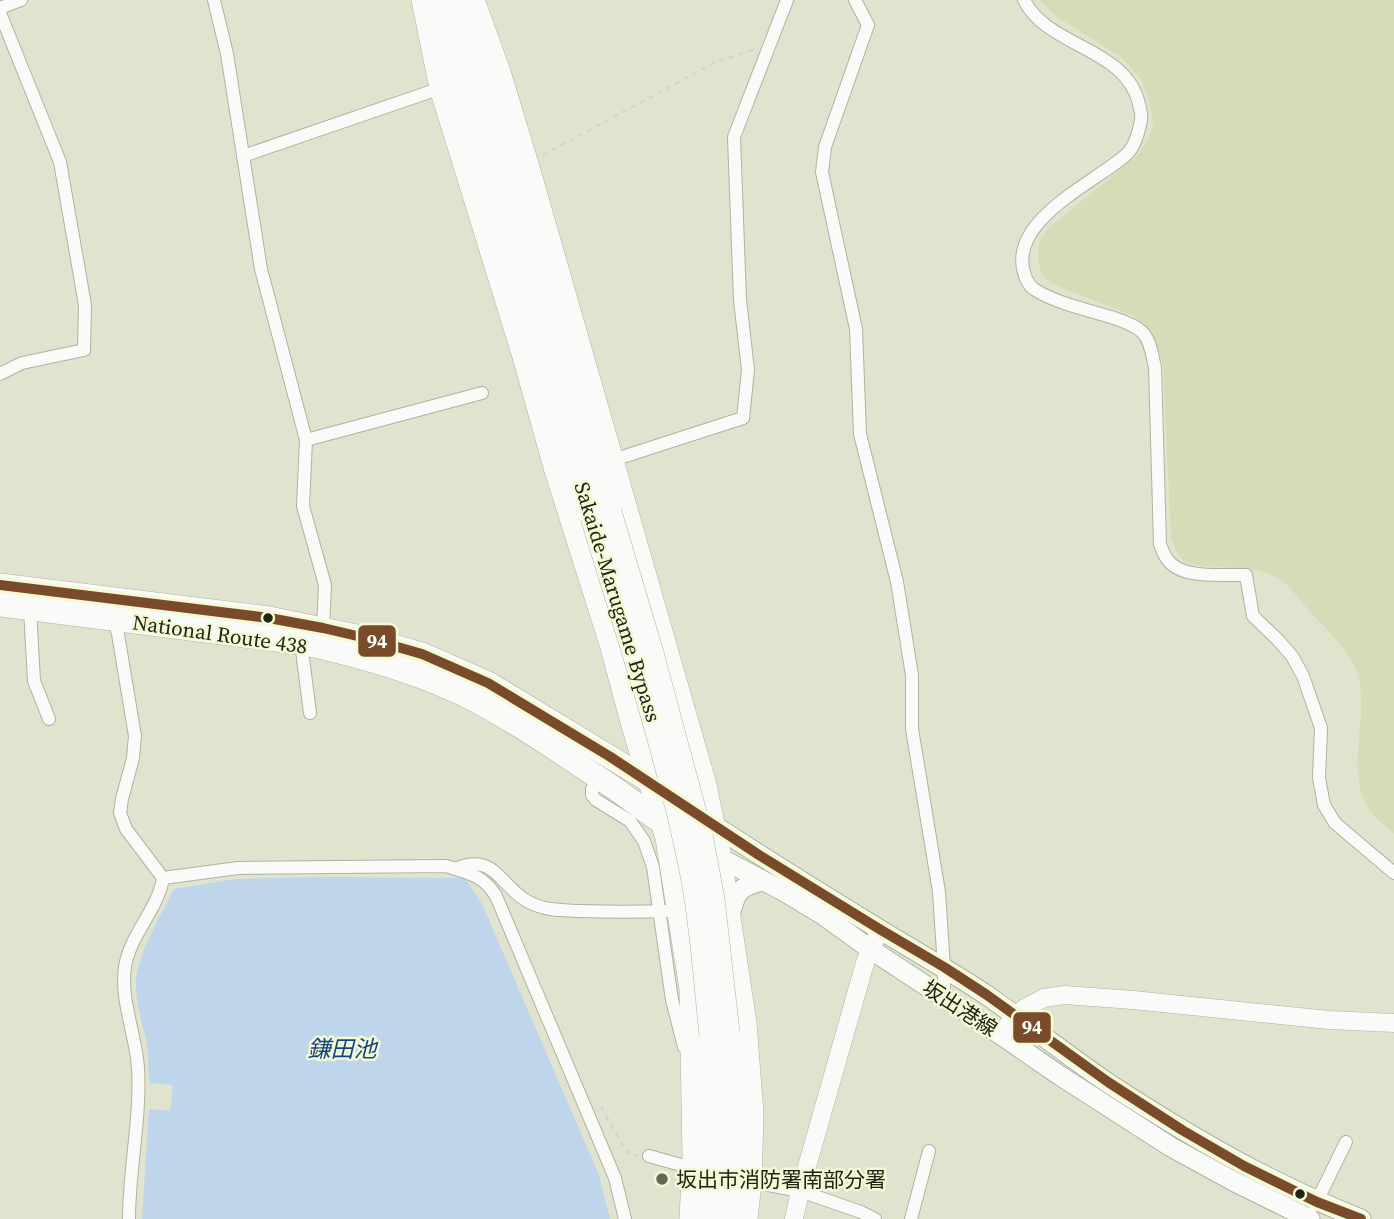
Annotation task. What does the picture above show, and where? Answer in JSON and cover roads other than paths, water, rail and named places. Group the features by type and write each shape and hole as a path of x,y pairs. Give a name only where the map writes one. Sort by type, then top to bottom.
{"highway":[{"path":"424,0 441,88 611,644 667,838 669,910 691,989 699,1170 691,1219"},
{"name":"Sakaide-Marugame Bypass","path":"436,0 601,514"},
{"name":"Sakaide-Marugame Bypass","path":"457,0 601,514 677,805 720,1033 732,1114 729,1219"},
{"path":"473,0 499,72 527,164 705,785 720,858 745,1023 752,1114 746,1219"},
{"name":"National Route 438","path":"0,585 111,609 338,651 442,684 508,719 598,777 661,822 720,858"},
{"name":"National Route 438","path":"0,605 30,609 111,609 269,618 388,644 450,665 498,689 651,782 712,824"},
{"path":"586,742 611,750 626,742 634,729"},
{"name":"Sakaide-Marugame Bypass","path":"709,1219 713,1109 720,1033"}],"main road":[{"name":"坂出港線","path":"712,824 944,967 1108,1082 1244,1166 1312,1213"},
{"name":"坂出港線","path":"720,858 823,915 870,949 1171,1147 1235,1182 1312,1213 1360,1219"},
{"path":"729,919 739,891 747,885 762,881"}],"street":[{"path":"0,374 22,363 84,350 85,304 60,162 0,10 21,0"},
{"path":"214,0 227,54 261,269 306,440 303,506 325,585 323,628"},
{"path":"613,460 743,418 748,370 740,300 734,137 787,0"},
{"path":"855,0 868,25 825,147 822,172 856,329 860,434 897,582 912,676 912,729 939,892 944,998"},
{"path":"1024,0 1030,13 1049,27 1119,69 1131,83 1142,116 1138,134 1129,152 1072,193 1036,225 1024,243 1024,275 1031,288 1046,296 1128,323 1142,332 1151,347 1155,367 1160,544 1166,558 1175,568 1188,573 1246,575 1253,616 1292,656 1303,676 1321,728 1319,778 1324,805 1335,823 1394,873"},
{"path":"243,156 441,88"},
{"path":"306,440 482,393"},
{"path":"30,609 34,681 49,719"},
{"path":"111,609 118,634 135,736 133,758 120,813 126,829 163,878 161,891 132,945 125,966 124,993 134,1036 139,1093 129,1219"},
{"path":"301,643 310,713"},
{"path":"609,756 592,789 592,795 630,821 644,841 669,910 672,1000 686,1055"},
{"path":"454,869 467,864 489,867 526,901 545,909 614,912 669,910"},
{"path":"163,878 238,868 446,866 479,877 489,884 615,1178 625,1219"},
{"path":"794,1219 870,949 881,930"},
{"path":"1001,1035 1015,1015 1044,998 1065,995 1329,1020 1394,1023"},
{"path":"1312,1213 1346,1142"},
{"path":"911,1219 929,1151"},
{"path":"649,1156 699,1170"},
{"path":"747,1181 800,1191 875,1219"}],"water":[{"name":"鎌田池","path":"465,878 482,904 599,1175 610,1219 142,1219 149,1109 170,1111 173,1085 149,1083 147,1044 136,992 137,974 150,936 174,889 236,879"}],"place":[{"name":"坂出市消防署南部分署","path":"662,1179"}]}
